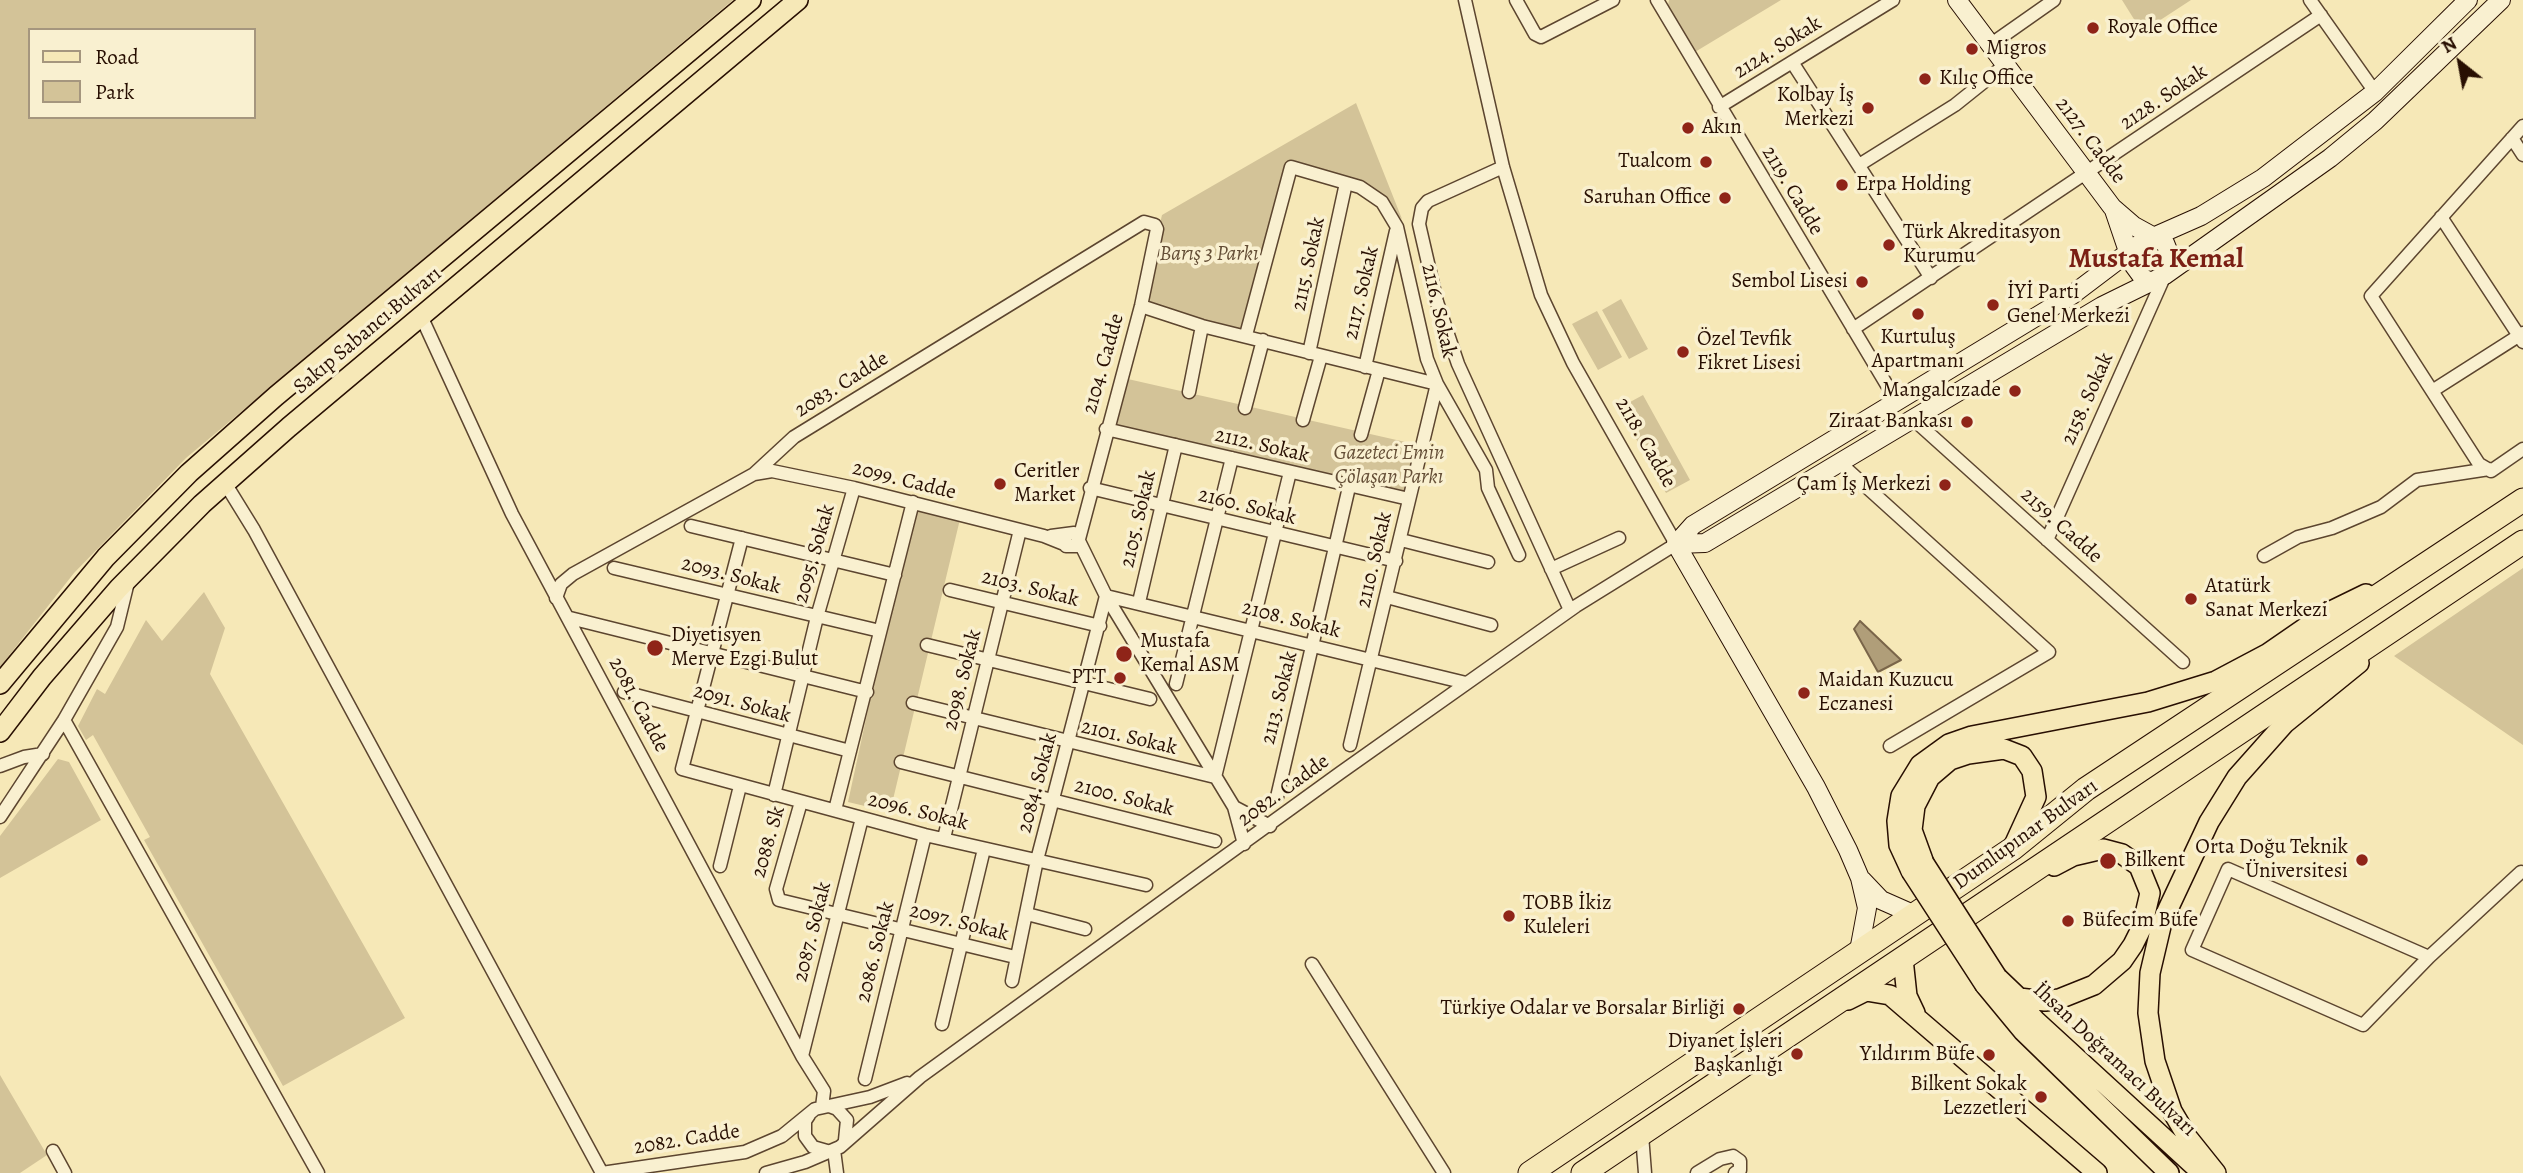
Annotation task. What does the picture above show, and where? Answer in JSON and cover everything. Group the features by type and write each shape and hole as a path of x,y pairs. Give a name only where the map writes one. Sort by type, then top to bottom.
{"highway":[{"name":"Dumlupınar Bulvarı","path":"1530,1173 2012,849 2086,789 2523,500"},
{"name":"Dumlupınar Bulvarı","path":"1583,1173 2523,542"}],"main road":[{"name":"Sakıp Sabancı Bulvarı","path":"0,684 106,557 189,473 276,396 751,0"},
{"name":"Sakıp Sabancı Bulvarı","path":"0,732 42,677 128,579 225,484 798,0"},
{"path":"2169,1173 2022,1031 1917,867 1899,845 1897,821 1901,796 1920,765 1949,744 1972,736 2148,702 2216,681 2267,654 2325,614 2418,570"},
{"path":"2216,1173 2188,1138 2172,1111 2155,1060 2148,1013 2150,972 2162,922 2209,822 2237,777 2285,723 2409,618"},
{"path":"1917,867 1912,830 1915,806 1930,777 1950,760 1977,752 2004,749 2022,756 2032,771 2036,797 2032,811 2012,849"},
{"path":"1991,981 2019,998 2033,1001 2059,999 2094,985 2122,961 2133,945 2145,919 2150,893 2144,874 2130,858 2103,849 2073,856 2000,892"},
{"path":"1903,959 1907,996 1915,1014"},
{"name":"İhsan Doğramacı Bulvarı","path":"1991,981 2202,1173"},
{"path":"1822,1013 1866,991 1891,995 2097,1173"}],"street":[{"name":"2118. Cadde","path":"1465,0 1503,167 1531,270 1550,319 1816,787 1860,878"},
{"path":"1516,0 1535,34 1541,37 1613,0"},
{"name":"2119. Cadde","path":"1657,0 1897,401"},
{"name":"2124. Sokak","path":"1719,107 1893,0"},
{"name":"2127. Cadde","path":"1957,0 2112,207 2134,226 2154,235"},
{"path":"1990,45 2054,0"},
{"path":"2310,0 2375,92"},
{"path":"1676,544 1693,525 2072,295 2154,235 2201,216 2263,178 2375,92 2468,0"},
{"path":"1676,544 1705,543 2102,306 2164,275 2320,166 2375,121 2501,0"},
{"name":"2128. Sokak","path":"1853,328 2321,15"},
{"path":"1792,62 1931,278"},
{"path":"1859,165 1955,105 2005,65"},
{"path":"2489,470 2479,464 2371,296 2523,126"},
{"path":"2512,138 2523,155"},
{"name":"2116. Sokak","path":"1245,335 1291,167 1360,187 1382,202 1397,227 1427,359 1437,384 1486,470 1488,488 1519,555"},
{"path":"1503,167 1428,201 1422,208 1419,224 1437,302 1458,364 1570,610"},
{"name":"2115. Sokak","path":"1303,421 1346,183"},
{"name":"2127. Cadde","path":"2112,207 2138,274 2164,275"},
{"path":"2432,391 2522,337 2441,217"},
{"name":"2083. Cadde","path":"556,598 561,584 573,575 754,474 794,437 1144,222 1155,225 1157,229"},
{"name":"2117. Sokak","path":"1365,367 1397,227"},
{"name":"2104. Cadde","path":"1070,540 1086,509 1141,306 1157,229"},
{"path":"2154,235 2169,248 2164,275"},
{"name":"2158. Sokak","path":"2047,540 2164,275"},
{"path":"1141,306 1202,326 1437,384"},
{"name":"2081. Cadde","path":"421,316 512,514 802,1056 824,1091 822,1107"},
{"path":"1189,392 1202,326"},
{"path":"1245,408 1263,340"},
{"path":"1361,435 1379,370"},
{"name":"2110. Sokak","path":"1350,746 1437,384"},
{"path":"1897,401 1913,419"},
{"name":"2159. Cadde","path":"1913,419 2183,662"},
{"name":"2112. Sokak","path":"1106,429 1409,499"},
{"name":"2105. Sokak","path":"1139,602 1176,445"},
{"path":"1821,447 2049,652 1890,746"},
{"path":"2264,556 2298,537 2332,528 2381,508 2417,480 2491,471 2523,449"},
{"path":"1176,684 1232,458"},
{"name":"2099. Cadde","path":"754,474 772,471 854,488 1044,536 1070,540"},
{"path":"1215,777 1290,472"},
{"path":"225,484 254,530 602,1173"},
{"name":"2113. Sokak","path":"1277,797 1349,487"},
{"name":"2095. Sokak","path":"774,795 817,617 854,488"},
{"name":"2160. Sokak","path":"1090,488 1396,561"},
{"path":"835,810 913,502"},
{"path":"691,526 895,575"},
{"name":"2098. Sokak","path":"943,838 1020,530"},
{"path":"698,712 742,538"},
{"path":"1551,569 1619,538"},
{"path":"1070,540 1089,565 1234,807 1244,844"},
{"path":"1401,540 1488,562"},
{"name":"2082. Cadde","path":"765,1173 805,1162 845,1141 920,1077 1466,682 1570,610 1676,544"},
{"name":"2093. Sokak","path":"614,568 880,632"},
{"path":"0,817 65,720 117,627 128,579"},
{"name":"2103. Sokak","path":"950,590 1100,626"},
{"name":"2108. Sokak","path":"1106,596 1466,682"},
{"name":"2084. Sokak","path":"1012,981 1037,860 1106,596"},
{"path":"1387,597 1492,625"},
{"path":"570,618 867,692"},
{"path":"927,645 1150,699"},
{"name":"2091. Sokak","path":"624,692 850,751"},
{"name":"2101. Sokak","path":"913,703 1069,744 1215,777"},
{"name":"2096. Sokak","path":"698,712 682,769 925,835 1146,885"},
{"path":"65,720 318,1173"},
{"path":"0,766 24,757 43,754"},
{"name":"2100. Sokak","path":"901,762 958,779 1215,841"},
{"path":"720,866 740,786"},
{"name":"2088. Sk","path":"775,894 801,802"},
{"path":"1234,807 1270,826"},
{"name":"2087. Sokak","path":"802,1056 862,818"},
{"name":"2086. Sokak","path":"865,1079 925,835"},
{"path":"942,1024 984,849"},
{"path":"2429,957 2228,869 2192,950 2363,1025 2429,957 2522,873"},
{"path":"1860,878 1881,900 1915,915"},
{"path":"1858,951 1867,922 1860,878"},
{"name":"2097. Sokak","path":"775,894 781,900 1016,957"},
{"path":"1027,914 1085,929"},
{"path":"1312,964 1444,1173"},
{"name":"2082. Cadde","path":"602,1173 745,1153 782,1136 822,1107 870,1097 920,1077"},
{"path":"822,1107 830,1106 843,1114 849,1128 845,1141"},
{"path":"809,1114 805,1121 805,1136 813,1147 830,1151 837,1173"},
{"path":"1642,1135 1644,1173"},
{"path":"53,1151 65,1173"},
{"path":"1697,1173 1720,1159 1733,1156 1740,1161 1740,1170 1735,1173"}],"green space":[{"path":"0,0 733,0 186,458 74,573 0,667"},
{"path":"1669,0 1781,0 1690,55 1666,15"},
{"path":"2122,0 2191,0 2142,32"},
{"name":"Barış 3 Parkı","path":"1356,103 1402,219 1382,202 1292,168 1246,335 1141,306 1162,215"},
{"path":"1621,299 1648,349 1629,359 1602,310"},
{"path":"1597,311 1622,357 1598,370 1572,324"},
{"name":"Gazeteci Emin Çölaşan Parkı","path":"1119,377 1423,446 1409,499 1106,429"},
{"path":"1643,395 1690,480 1666,493 1619,408"},
{"path":"913,502 961,515 890,812 848,802"},
{"path":"2523,568 2523,745 2394,656"},
{"path":"204,592 225,628 210,674 405,1018 283,1086 144,840 150,837 93,735 86,740 78,726 97,689 105,694 146,620 162,641"},
{"path":"58,759 69,762 101,820 0,878 0,836"},
{"path":"0,1075 47,1155 20,1173 0,1173"}],"shaded area":[{"path":"1860,621 1901,660 1878,672 1854,629"}],"place":[{"name":"Royale Office","path":"2093,28"},
{"name":"Migros","path":"1972,49"},
{"name":"Kılıç Office","path":"1925,79"},
{"name":"Kolbay İş Merkezi","path":"1868,108"},
{"name":"Akın","path":"1688,128"},
{"name":"Tualcom","path":"1706,162"},
{"name":"Erpa Holding","path":"1842,185"},
{"name":"Saruhan Office","path":"1725,198"},
{"name":"Türk Akreditasyon Kurumu","path":"1889,245"},
{"name":"Sembol Lisesi","path":"1862,282"},
{"name":"İYİ Parti Genel Merkezi","path":"1993,305"},
{"name":"Kurtuluş Apartmanı","path":"1918,314"},
{"name":"Özel Tevfik Fikret Lisesi","path":"1683,352"},
{"name":"Mangalcızade","path":"2015,391"},
{"name":"Ziraat Bankası","path":"1967,422"},
{"name":"Ceritler Market","path":"1000,484"},
{"name":"Çam İş Merkezi","path":"1945,485"},
{"name":"Atatürk Sanat Merkezi","path":"2191,599"},
{"name":"Diyetisyen Merve Ezgi Bulut","path":"655,648"},
{"name":"Mustafa Kemal ASM","path":"1124,654"},
{"name":"PTT","path":"1120,678"},
{"name":"Maidan Kuzucu Eczanesi","path":"1804,693"},
{"name":"Orta Doğu Teknik Üniversitesi","path":"2362,860"},
{"name":"Bilkent","path":"2108,861"},
{"name":"TOBB İkiz Kuleleri","path":"1509,916"},
{"name":"Büfecim Büfe","path":"2068,921"},
{"name":"Türkiye Odalar ve Borsalar Birliği","path":"1739,1009"},
{"name":"Diyanet İşleri Başkanlığı","path":"1797,1054"},
{"name":"Yıldırım Büfe","path":"1989,1055"},
{"name":"Bilkent Sokak Lezzetleri","path":"2041,1097"}],"district":[{"name":"Mustafa Kemal","path":"2156,260"}]}
